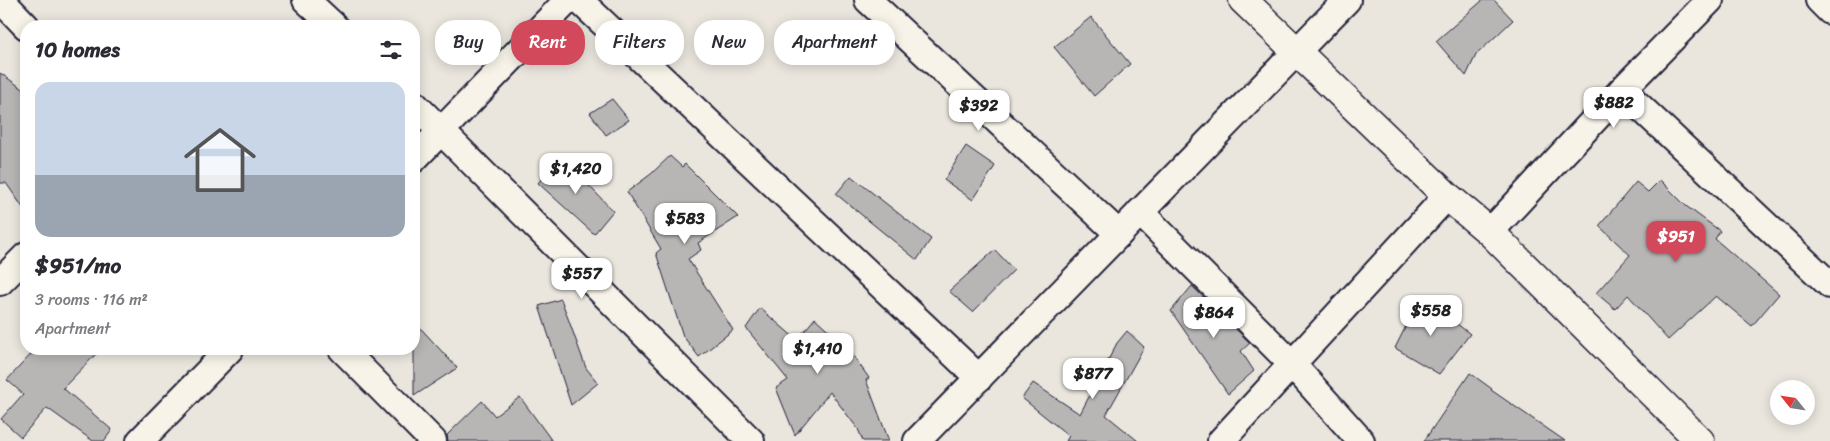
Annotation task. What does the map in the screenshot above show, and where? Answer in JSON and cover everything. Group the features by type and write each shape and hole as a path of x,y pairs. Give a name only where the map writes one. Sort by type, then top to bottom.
{"main road":[{"path":"1243,0 1447,196 1490,232 1700,441"}],"street":[{"path":"0,0 20,20"},
{"path":"306,0 328,20"},
{"path":"420,154 568,0"},
{"path":"579,0 979,378"},
{"path":"868,0 1119,234"},
{"path":"917,441 1347,0"},
{"path":"1490,232 1622,90 1710,0"},
{"path":"1819,0 1830,11"},
{"path":"1622,90 1830,284"},
{"path":"420,110 751,441"},
{"path":"1221,441 1447,196"},
{"path":"1140,212 1292,365 1361,441"},
{"path":"0,282 20,262"},
{"path":"140,441 224,355"},
{"path":"348,355 433,441"}],"building":[{"path":"1483,0 1494,0 1513,20 1476,55 1466,76 1436,41"},
{"path":"1091,17 1130,64 1094,96 1054,47"},
{"path":"0,73 20,87 20,203 6,183 0,183"},
{"path":"612,99 629,120 606,135 590,113"},
{"path":"966,146 995,166 973,200 944,180"},
{"path":"561,156 613,211 594,234 538,183"},
{"path":"670,156 682,167 685,164 738,217 698,243 701,250 688,259 733,330 699,357 683,336 656,253 661,249 627,192 651,174"},
{"path":"851,176 931,239 917,260 836,194"},
{"path":"1660,180 1686,206 1720,231 1715,239 1779,294 1752,326 1716,296 1668,340 1628,295 1615,309 1596,293 1630,255 1599,226 1636,182 1648,192"},
{"path":"995,250 1014,270 973,312 949,291"},
{"path":"1192,286 1250,343 1241,351 1254,371 1228,394 1171,311"},
{"path":"1421,296 1470,334 1439,374 1395,348"},
{"path":"561,299 586,368 598,383 571,405 539,306"},
{"path":"760,308 797,340 815,318 847,347 869,378 866,380 889,441 863,441 858,429 830,392 795,435 776,388 788,380 746,328"},
{"path":"420,328 457,368 414,396 414,355 420,355"},
{"path":"1127,331 1144,347 1106,415 1138,441 1066,441 1069,436 1022,398 1033,383 1080,414 1117,343"},
{"path":"30,355 95,355 63,388 112,430 104,441 93,441 47,408 21,437 1,419 23,394 7,380"},
{"path":"1470,373 1491,390 1565,441 1424,441"},
{"path":"520,397 552,441 448,441 447,435 482,401 495,416"}]}
